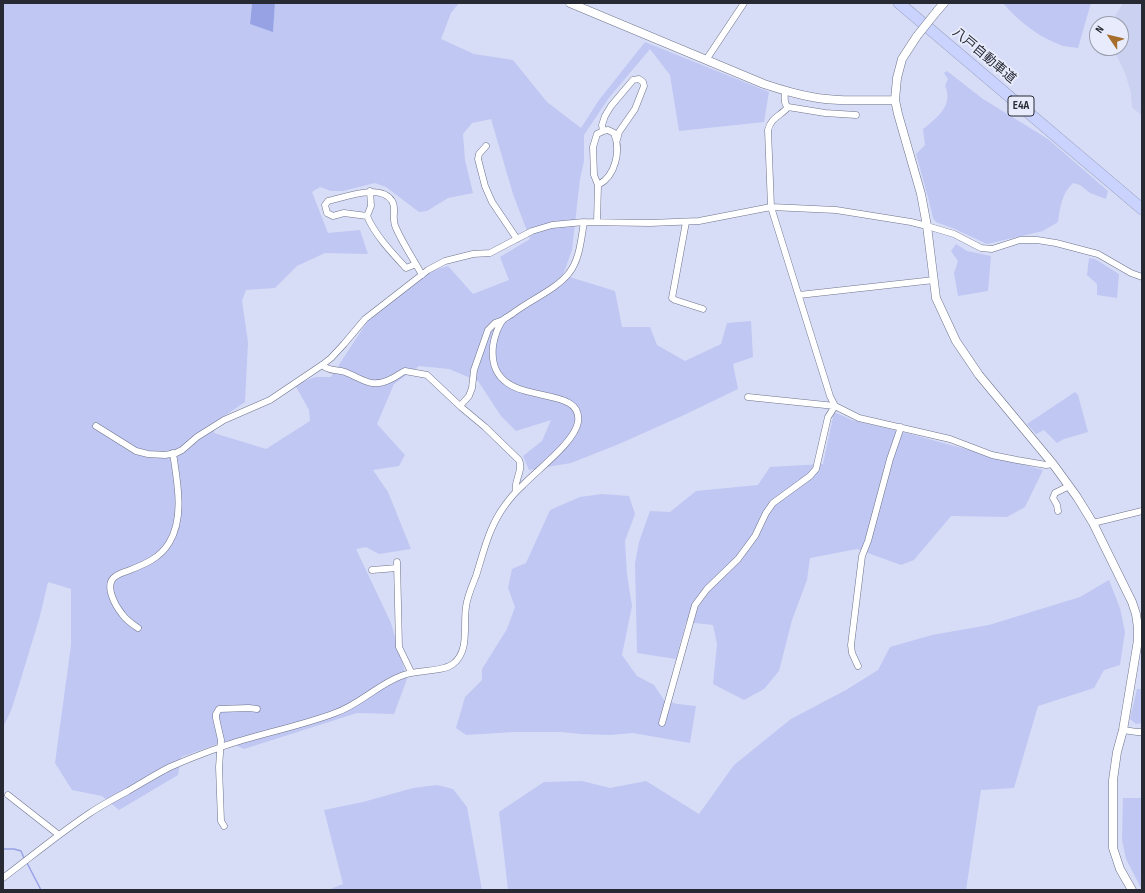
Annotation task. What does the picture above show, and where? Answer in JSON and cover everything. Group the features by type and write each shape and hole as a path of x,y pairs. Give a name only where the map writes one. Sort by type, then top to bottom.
{"highway":[{"name":"八戸自動車道","path":"899,3 1142,209"}],"street":[{"path":"570,3 764,84 811,97 844,100 895,100"},
{"path":"706,60 744,3"},
{"path":"944,3 917,36 902,59 896,83 895,100 921,194 928,226 936,298 956,341 979,375 1053,464 1093,523 1132,602 1136,614 1138,628 1136,656 1113,780 1113,848 1120,869 1132,890"},
{"path":"598,185 606,181 614,166 619,132 635,109 644,86 643,82 639,79 633,80 610,106 602,125 603,131"},
{"path":"785,90 784,100 788,107 825,113 856,115"},
{"path":"788,107 784,112 772,120 768,130 771,207 834,406"},
{"path":"597,222 598,185 594,175 593,147 598,134 603,131 608,130 614,133 617,140"},
{"path":"486,146 479,154 478,159 485,186 492,202 517,239"},
{"path":"367,216 344,213 333,216 327,213 325,205 328,200 370,192 384,194 392,201 394,220 397,230 422,275"},
{"path":"370,192 371,206 367,216 371,224 394,256 406,268 416,264"},
{"path":"96,426 136,451 148,454 164,455 182,450 197,437 224,420 270,400 322,365 331,358 365,319 422,275 445,261 473,254 490,253 532,231 552,225 584,222 698,222 771,207 836,210 928,226 954,234 981,248 992,249 1020,240 1037,240 1056,243 1098,254 1131,273 1142,277"},
{"path":"460,406 469,396 472,388 474,370 488,330 495,323 503,320 560,283 568,275 576,262 584,222"},
{"path":"686,222 672,298 703,309"},
{"path":"799,294 934,280"},
{"path":"3,878 91,812 170,767 220,747 337,713 356,704 391,680 412,672 453,665 461,655 464,641 466,607 491,527 503,508 516,492 561,449 575,432 578,424 578,414 572,404 562,399 525,392 505,382 497,372 494,363 494,346 496,334 503,320"},
{"path":"322,365 328,370 344,372 370,383 379,384 392,379 405,371 426,375 485,427 519,460 521,468 514,487 516,492"},
{"path":"748,397 834,406 860,418 876,423 901,427 950,439 992,454 1046,465 1053,464"},
{"path":"662,723 695,605 707,589 738,559 755,536 766,513 773,503 810,476 816,468 828,417 834,406"},
{"path":"858,666 852,653 851,645 862,556 868,541 890,459 901,427"},
{"path":"138,628 122,615 116,605 110,592 111,582 115,576 153,560 163,551 170,541 177,521 179,509 173,453"},
{"path":"1058,511 1058,505 1053,498 1056,493 1069,486"},
{"path":"1093,523 1142,511"},
{"path":"372,570 397,565 399,647 412,672"},
{"path":"224,826 221,821 219,767 221,740 216,714 219,709 257,709"},
{"path":"1123,730 1142,732"},
{"path":"8,795 59,835"}],"shaded area":[{"path":"3,3 252,3 250,24 273,31 275,3 459,3 451,13 441,39 474,54 513,60 547,102 581,128 599,100 645,42 769,92 764,122 679,131 670,75 650,49 608,99 584,135 584,161 580,179 572,250 563,275 615,291 622,327 650,327 657,345 685,361 721,344 727,323 751,321 753,357 733,364 738,389 619,444 571,463 529,470 523,456 542,441 551,420 516,431 501,416 478,381 449,369 419,366 394,384 377,424 405,455 399,466 373,470 388,492 411,549 379,554 366,547 356,549 391,623 407,679 394,714 357,713 244,749 226,741 181,757 178,775 119,810 102,796 72,790 55,763 71,645 71,589 48,582 40,616 12,708 3,728","holes":["491,119 513,194 530,239 500,257 509,280 473,294 448,266 435,270 408,285 367,322 331,377 315,377 295,385 309,410 310,421 266,449 214,433 214,423 245,402 248,342 242,301 246,290 275,288 297,266 325,253 368,254 360,230 328,233 312,192 320,187 331,191 343,191 375,183 386,187 419,212 427,211 448,198 473,193 465,160 463,134 472,123"]},
{"path":"252,3 275,3 273,32 250,24"},
{"path":"1003,3 1091,3 1078,48 1054,43 1038,34 1015,16"},
{"path":"1123,3 1142,3 1142,116 1132,107 1131,93 1125,73 1117,56 1129,56 1129,16 1115,16"},
{"path":"947,71 983,99 1048,139 1108,191 1106,199 1090,193 1080,185 1073,183 1066,191 1064,196 1058,222 1043,231 987,244 936,222 933,218 916,154 925,145 923,129 938,116 946,105 947,93 945,86 948,79 944,73"},
{"path":"956,244 967,251 991,256 988,291 958,296 954,273 958,261 951,251"},
{"path":"1089,258 1095,259 1119,274 1117,298 1097,295 1097,284 1087,275"},
{"path":"1075,392 1078,395 1088,432 1064,439 1057,443 1044,430 1036,434 1027,424"},
{"path":"834,412 852,420 1043,470 1025,507 1007,517 951,516 914,560 901,565 857,549 810,558 807,580 792,620 779,671 764,689 744,700 713,684 717,644 713,625 686,622 676,659 637,653 635,563 639,542 650,511 670,512 696,491 758,485 770,467 823,464"},
{"path":"602,494 629,496 635,514 625,541 627,574 632,606 622,655 637,676 654,685 664,700 677,704 696,706 690,743 633,733 610,735 561,732 515,732 466,735 456,728 465,697 482,680 482,669 507,629 515,607 508,588 512,569 526,563 550,510 580,497"},
{"path":"1109,580 1120,608 1125,632 1120,665 1104,670 1094,688 1038,706 1014,788 981,790 966,890 508,890 499,812 544,782 582,781 610,788 646,781 699,814 734,765 791,719 846,690 878,670 890,647 932,635 989,625 1080,597"},
{"path":"1137,689 1142,689 1142,723 1136,724 1130,719"},
{"path":"437,785 453,789 467,807 482,890 328,890 343,884 324,810 363,802 413,788"},
{"path":"1123,798 1142,798 1142,890 1126,859 1122,840"}],"waterway":[{"path":"3,849 14,849 21,851 24,858"},
{"path":"26,861 41,890"}]}
